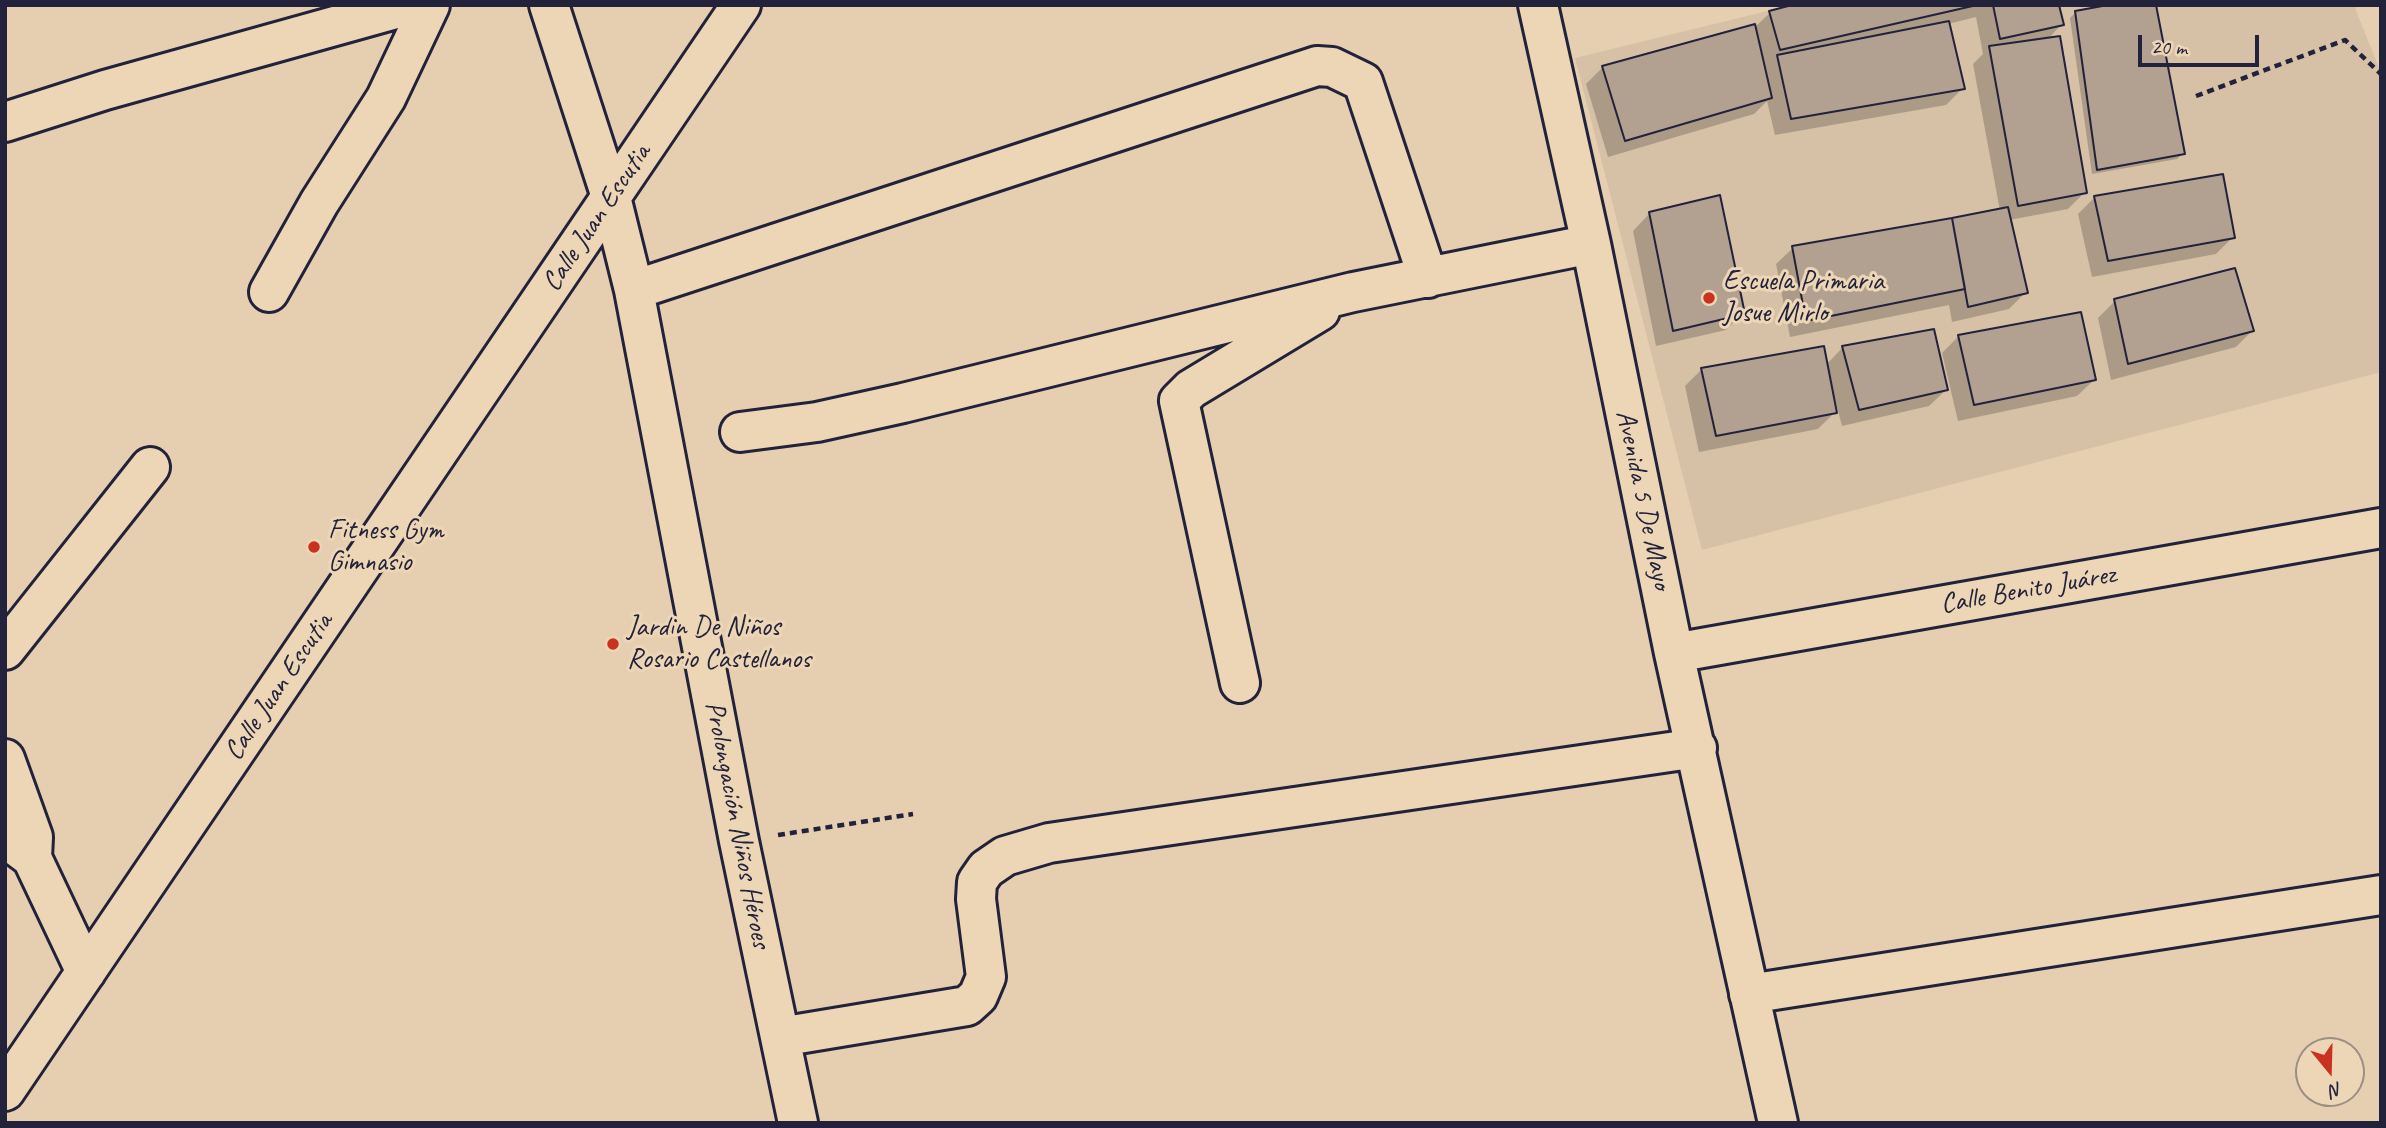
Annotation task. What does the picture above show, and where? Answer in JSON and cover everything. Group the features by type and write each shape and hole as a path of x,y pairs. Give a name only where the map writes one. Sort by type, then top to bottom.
{"street":[{"path":"5,122 105,90 410,5"},
{"path":"269,292 319,203 386,98 430,5"},
{"name":"Prolongación Niños Héroes","path":"549,5 611,197 634,290 739,841 798,1123"},
{"name":"Calle Juan Escutia","path":"5,1091 741,5"},
{"name":"Avenida 5 De Mayo","path":"1538,5 1591,244 1674,653 1778,1123"},
{"path":"634,290 1317,66 1332,67 1363,82 1428,278"},
{"path":"740,432 817,422 1353,292 1591,244"},
{"path":"1240,683 1179,401 1191,389 1353,292"},
{"path":"5,650 150,467"},
{"name":"Calle Benito Juárez","path":"1674,653 2381,528"},
{"path":"780,1037 967,1006 978,996 986,977 976,899 977,882 986,869 1016,853 1049,843 1697,748"},
{"path":"5,759 33,837 14,846 86,972"},
{"path":"1748,994 2381,895"}],"path":[{"path":"2196,96 2345,40 2381,74"},
{"path":"739,841 913,814"}],"shaded area":[{"path":"1792,5 2362,5 2355,8 2381,73 2381,372 1702,550 1575,58"}],"building":[{"path":"1792,5 1977,5 1780,50 1769,11"},
{"path":"1993,5 2059,5 2064,25 2000,39"},
{"path":"2108,5 2156,5 2185,154 2097,170 2075,11"},
{"path":"1949,21 1965,89 1791,119 1777,55"},
{"path":"1755,24 1772,98 1625,141 1602,66"},
{"path":"2060,36 2087,193 2018,206 1989,46"},
{"path":"2223,174 2235,238 2108,261 2094,196"},
{"path":"1720,195 1745,314 1673,331 1649,212"},
{"path":"2008,207 2028,293 1968,307 1952,218"},
{"path":"1952,218 1965,289 1806,321 1792,246"},
{"path":"2235,268 2254,331 2128,364 2114,299"},
{"path":"2081,312 2096,380 1974,405 1958,335"},
{"path":"1934,329 1948,390 1859,410 1842,346"},
{"path":"1824,346 1837,413 1716,436 1701,368"}],"place":[{"name":"Escuela Primaria Josue Mirlo","path":"1709,298"},
{"name":"Fitness Gym Gimnasio","path":"314,547"},
{"name":"Jardin De Niños Rosario Castellanos","path":"613,644"}]}
